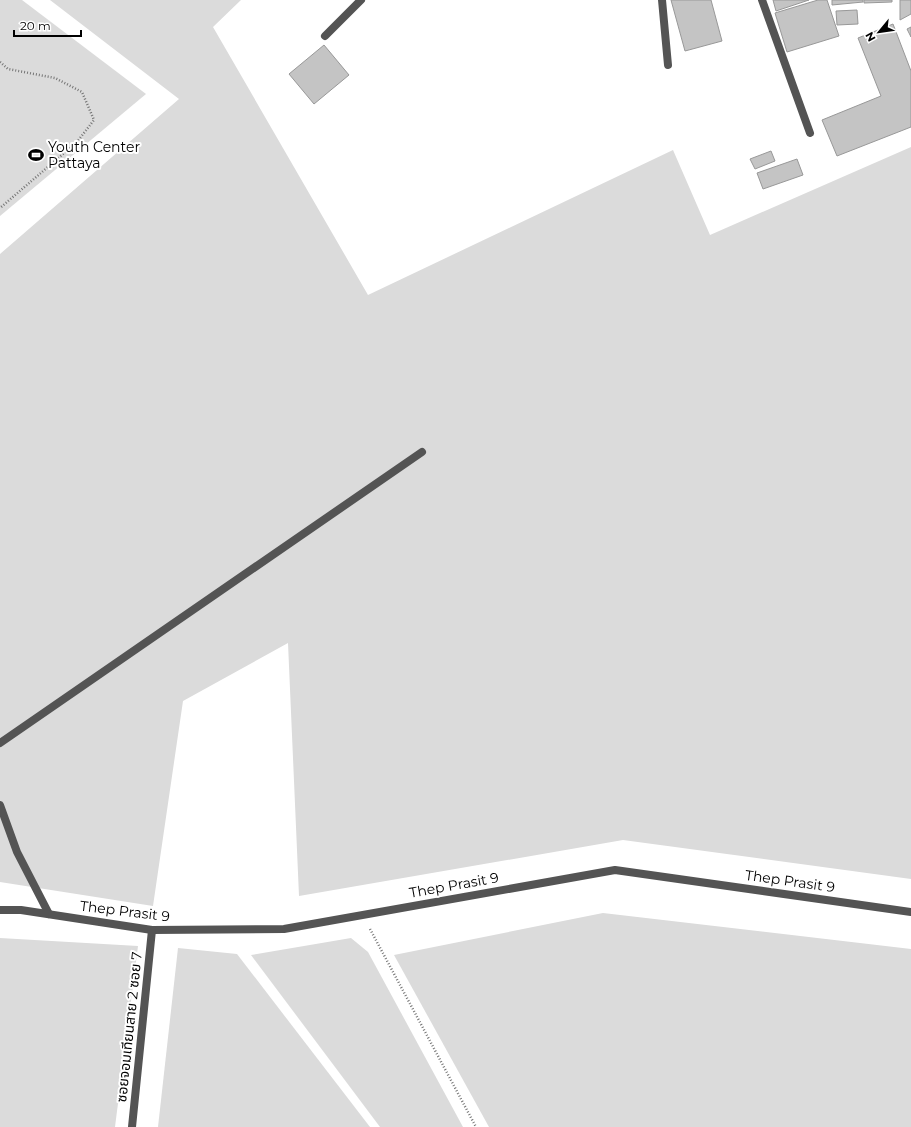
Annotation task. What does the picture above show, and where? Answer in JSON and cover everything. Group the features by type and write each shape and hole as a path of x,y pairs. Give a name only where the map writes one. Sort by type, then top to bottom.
{"street":[{"path":"325,36 361,0"},
{"path":"662,0 668,65"},
{"path":"762,0 810,133"},
{"path":"0,743 422,452"},
{"path":"0,805 16,852 49,914"},
{"name":"Thep Prasit 9","path":"0,910 21,910 152,930 284,928 615,870 911,912"},
{"name":"ซอยจอมเทียนสาย 2 ซอย 7","path":"132,1127 152,930"}],"path":[{"path":"0,62 8,69 55,78 82,92 94,120 77,142 0,208"},
{"path":"362,915 476,1127"}],"shaded area":[{"name":"Youth Center Pattaya","path":"0,0 22,0 146,94 0,216"},
{"path":"50,0 241,0 213,27 368,295 673,150 710,235 911,147 911,879 623,840 299,896 288,643 183,701 153,906 0,882 0,254 179,99"},
{"path":"603,913 911,949 911,1127 489,1127 394,955"},
{"path":"0,938 138,946 115,1127 0,1127"},
{"path":"351,938 368,952 463,1127 380,1127 251,955"},
{"path":"178,948 237,954 370,1127 158,1127"}],"building":[{"path":"671,0 711,0 722,41 685,51"},
{"path":"773,0 809,0 776,11"},
{"path":"818,0 827,0 839,36 787,52 775,13"},
{"path":"832,0 863,0 863,2 832,5"},
{"path":"864,0 892,0 892,2 864,3"},
{"path":"900,0 911,0 911,14 900,20"},
{"path":"857,10 858,24 837,25 836,11"},
{"path":"893,24 911,71 911,127 837,156 822,120 881,96 858,38"},
{"path":"911,27 911,37 907,29"},
{"path":"324,45 349,75 314,104 289,74"},
{"path":"771,151 775,161 755,169 750,159"},
{"path":"797,159 803,175 763,189 757,173"}],"place":[{"name":"Youth Center Pattaya","path":"36,155"}]}
